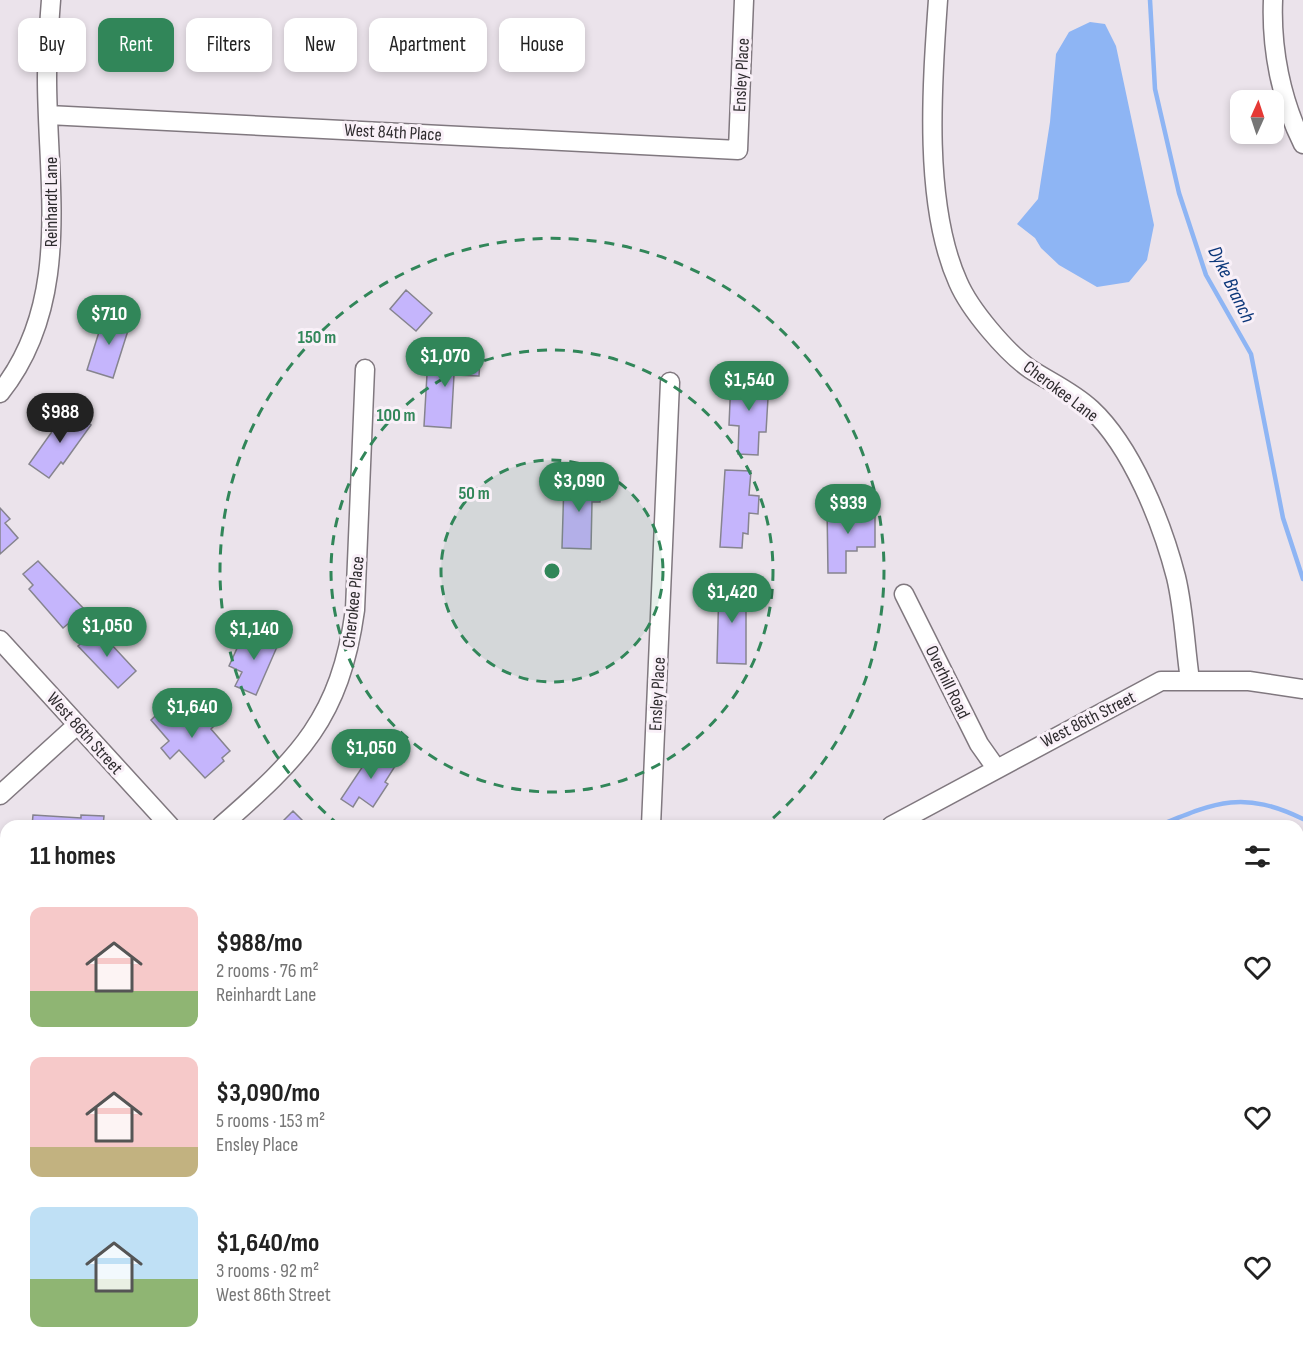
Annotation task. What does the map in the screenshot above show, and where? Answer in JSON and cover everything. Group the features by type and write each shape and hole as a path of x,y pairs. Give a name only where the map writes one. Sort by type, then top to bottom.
{"street":[{"name":"Reinhardt Lane","path":"0,393 26,351 39,320 47,288 53,190 47,78 51,0"},
{"name":"Ensley Place","path":"738,150 744,0"},
{"name":"Cherokee Lane","path":"938,0 934,63 935,184 951,263 965,296 1011,351 1028,367 1090,408 1109,430 1129,461 1158,521 1176,578 1190,680"},
{"path":"1273,0 1277,67 1287,105 1303,144"},
{"name":"West 84th Place","path":"48,115 738,150"},
{"name":"Cherokee Place","path":"228,820 284,769 308,742 338,688 350,646 355,610 365,369"},
{"name":"Ensley Place","path":"651,820 670,382"},
{"name":"Overhill Road","path":"904,594 979,744 996,768"},
{"name":"West 86th Street","path":"0,640 164,820"},
{"name":"West 86th Street","path":"902,820 1161,681 1249,681 1303,689"},
{"path":"0,795 77,725"}],"water":[{"path":"1090,22 1105,24 1116,46 1154,225 1147,260 1129,282 1097,287 1059,265 1041,248 1035,238 1017,224 1038,199 1050,122 1056,54 1069,32"}],"building":[{"path":"406,290 432,313 416,331 390,309"},
{"path":"105,313 131,321 113,378 87,370"},
{"path":"428,357 480,359 479,376 454,375 451,428 424,426"},
{"path":"731,379 769,381 766,432 759,432 758,455 738,454 739,426 729,425"},
{"path":"68,409 91,425 63,464 61,462 49,478 29,464"},
{"path":"725,470 751,471 749,495 759,496 758,514 749,513 748,534 743,533 742,548 720,547"},
{"path":"564,481 601,482 600,502 592,502 591,549 562,548"},
{"path":"827,506 851,506 851,512 875,512 875,547 857,547 857,551 846,551 846,573 828,573"},
{"path":"0,508 10,519 5,523 18,538 0,554"},
{"path":"38,561 85,610 63,628 29,589 33,585 23,574"},
{"path":"719,583 746,585 746,664 717,663"},
{"path":"97,629 136,671 118,688 78,646"},
{"path":"257,630 280,640 256,695 235,686 242,672 229,666 239,644 250,648"},
{"path":"170,702 191,725 206,711 217,723 211,729 230,751 222,758 224,761 205,778 179,750 170,759 161,748 169,741 151,720"},
{"path":"375,748 397,763 385,782 388,784 373,807 359,797 353,807 341,799"},
{"path":"293,811 302,820 284,820"},
{"path":"33,815 81,818 81,815 104,816 104,820 33,820"}],"waterway":[{"name":"Dyke Branch","path":"1150,0 1155,89 1179,193 1206,275 1251,354 1283,518 1303,579"},
{"path":"1174,820 1214,806 1246,802 1263,804 1303,819"}]}
